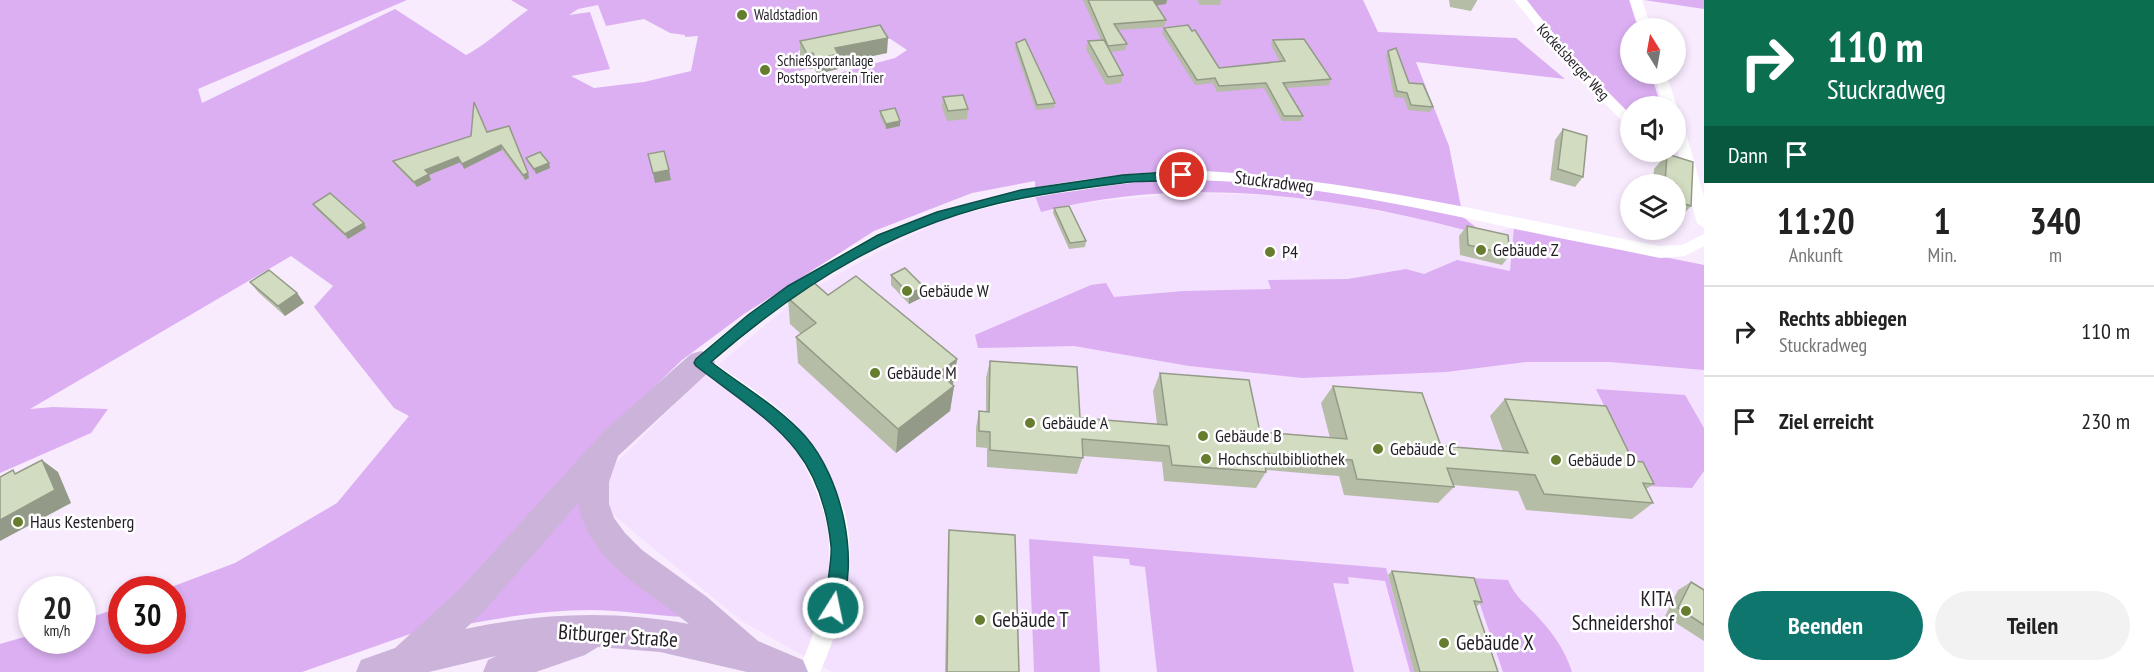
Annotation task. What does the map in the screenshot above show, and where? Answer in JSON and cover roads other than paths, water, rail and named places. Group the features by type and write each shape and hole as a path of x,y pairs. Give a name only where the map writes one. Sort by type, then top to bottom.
{"main road":[{"path":"389,667 472,600 616,438 701,363"},
{"path":"616,438 595,472 593,502 605,533 620,552 640,570 690,604 748,654"},
{"name":"Bitburger Straße","path":"389,667 508,636 558,630 607,631 681,639 806,666"},
{"path":"500,672 530,657 607,631"}],"street":[{"name":"Kockelsberger Weg","path":"1520,0 1551,42 1620,112"},
{"path":"1636,0 1642,18"},
{"path":"1686,158 1704,223"},
{"path":"1679,162 1689,169"},
{"name":"Stuckradweg","path":"701,363 753,318 793,289 883,238 963,208 1021,194 1123,179 1182,175 1241,177 1321,187 1441,206 1660,252 1685,250 1704,239"},
{"path":"701,363 784,425 800,442 814,462 835,512 840,550 836,592 829,623 806,666"}],"place":[{"name":"Waldstadion","path":"742,15"},
{"name":"Schießsportanlage Postsportverein Trier","path":"765,70"},
{"name":"Gebäude Z","path":"1481,250"},
{"name":"P4","path":"1270,252"},
{"name":"Gebäude W","path":"907,291"},
{"name":"Gebäude M","path":"875,373"},
{"name":"Gebäude A","path":"1030,423"},
{"name":"Gebäude B","path":"1203,436"},
{"name":"Gebäude C","path":"1378,449"},
{"name":"Hochschulbibliothek","path":"1206,459"},
{"name":"Gebäude D","path":"1556,460"},
{"name":"Haus Kestenberg","path":"18,522"},
{"name":"KITA Schneidershof","path":"1686,611"},
{"name":"Gebäude T","path":"980,620"},
{"name":"Gebäude X","path":"1444,643"}]}
